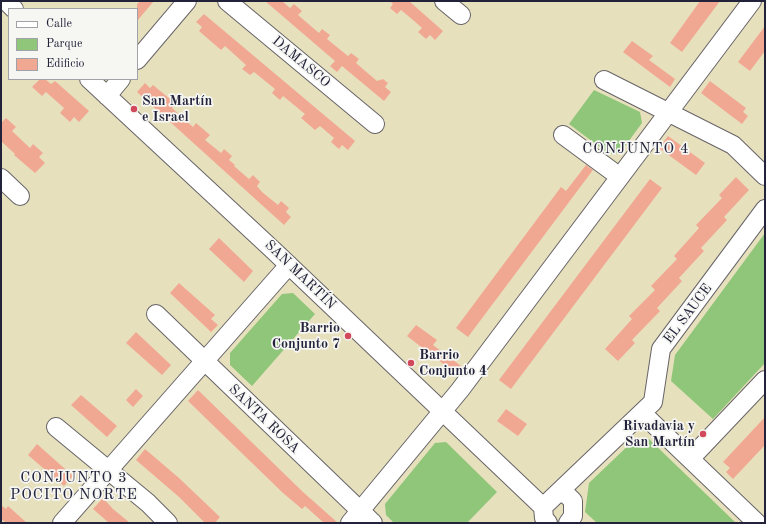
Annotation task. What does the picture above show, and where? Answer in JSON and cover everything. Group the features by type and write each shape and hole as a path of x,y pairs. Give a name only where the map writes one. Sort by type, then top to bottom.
{"street":[{"path":"138,59 187,1"},
{"name":"DAMASCO","path":"227,1 374,124"},
{"path":"444,1 461,15"},
{"path":"361,519 752,1"},
{"name":"SAN MARTÍN","path":"90,80 289,265 442,411 545,515"},
{"path":"107,96 120,80"},
{"path":"604,80 733,146 765,176"},
{"path":"563,135 620,177"},
{"path":"1,178 20,196"},
{"name":"EL SAUCE","path":"545,515 558,493 653,402 661,349 765,209"},
{"path":"62,523 289,265"},
{"name":"SANTA ROSA","path":"156,314 361,519"},
{"path":"690,459 765,380"},
{"path":"642,413 757,523"},
{"path":"56,426 168,523"},
{"path":"558,493 566,494 573,501 571,522"}],"green space":[{"path":"594,90 640,112 642,123 620,153 609,154 569,124"},
{"path":"765,233 765,363 713,419 671,381 675,355"},
{"path":"293,293 315,314 252,386 230,365 230,353 282,294"},
{"path":"635,439 649,439 736,523 597,523 585,512 589,483"},
{"path":"446,442 497,492 467,523 394,523 386,515 385,504 435,443"}],"building":[{"path":"140,1 154,1 138,20 137,4"},
{"path":"265,1 282,1 290,8 294,4 302,11 298,15 319,33 322,29 330,35 327,39 348,56 351,53 359,59 356,63 377,81 383,79 388,83 385,87 391,92 384,101 342,66 337,72 330,66 335,61"},
{"path":"390,1 409,1 443,31 435,40 430,35 426,39 418,32 422,28 413,20 401,10 397,14 390,8 393,4"},
{"path":"700,1 720,1 682,52 670,43"},
{"path":"204,14 355,141 348,150 342,145 339,149 331,142 334,138 320,126 315,130 301,118 305,114 283,96 280,100 272,93 275,89 254,72 250,75 242,69 246,65 225,46 221,50 199,31 202,27 196,22"},
{"path":"765,26 765,51 750,71 738,62"},
{"path":"632,41 653,56 649,60 675,79 670,87 623,52"},
{"path":"39,80 46,80 51,84 55,81 89,111 79,122 74,117 70,122 60,113 64,108 46,92 42,96 32,87"},
{"path":"710,81 746,108 743,112 748,116 742,124 701,93"},
{"path":"145,83 150,88 153,85 176,104 172,108 193,127 196,123 210,135 205,140 221,153 224,149 232,156 229,160 249,179 253,175 260,182 257,186 262,192 278,205 281,201 289,208 286,212 291,217 284,225 137,92"},
{"path":"6,118 16,127 12,131 30,148 33,144 43,153 39,157 45,163 35,173 14,155 15,154 2,142 1,144 1,121 2,122"},
{"path":"668,136 705,163 696,175 659,148"},
{"path":"586,165 593,170 468,337 456,328 561,187 566,191"},
{"path":"736,177 749,190 724,217 727,220 701,248 704,251 679,278 682,281 657,308 660,311 632,340 635,343 618,361 605,349 632,319 629,316 655,290 651,286 677,259 674,256 699,228 696,225 722,198 719,195"},
{"path":"650,179 662,188 511,389 499,380"},
{"path":"219,238 253,271 244,282 209,249"},
{"path":"179,283 215,315 211,319 218,325 211,332 170,293"},
{"path":"416,325 437,340 433,345 461,366 455,373 407,336"},
{"path":"136,332 171,365 162,375 126,343"},
{"path":"136,389 143,396 133,407 126,400"},
{"path":"198,390 303,492 338,523 324,523 305,506 302,509 283,493 188,401"},
{"path":"81,395 117,426 107,437 71,405"},
{"path":"506,409 527,424 518,436 497,421"},
{"path":"765,417 765,445 733,479 726,472 730,468 723,462"},
{"path":"37,444 73,476 64,486 28,455"},
{"path":"145,449 179,478 220,517 215,523 205,523 179,497 136,460"},
{"path":"103,498 113,509 130,523 109,523 93,509"},
{"path":"1,505 6,509 8,506 27,523 6,523 1,519"}],"place":[{"name":"San Martín e Israel","path":"134,109"},
{"name":"Barrio Conjunto 7","path":"348,336"},
{"name":"Barrio Conjunto 4","path":"411,363"},
{"name":"Rivadavia y San Martín","path":"703,434"}],"district":[{"name":"CONJUNTO 4","path":"636,149"},
{"name":"CONJUNTO 3 POCITO NORTE","path":"74,486"}]}
